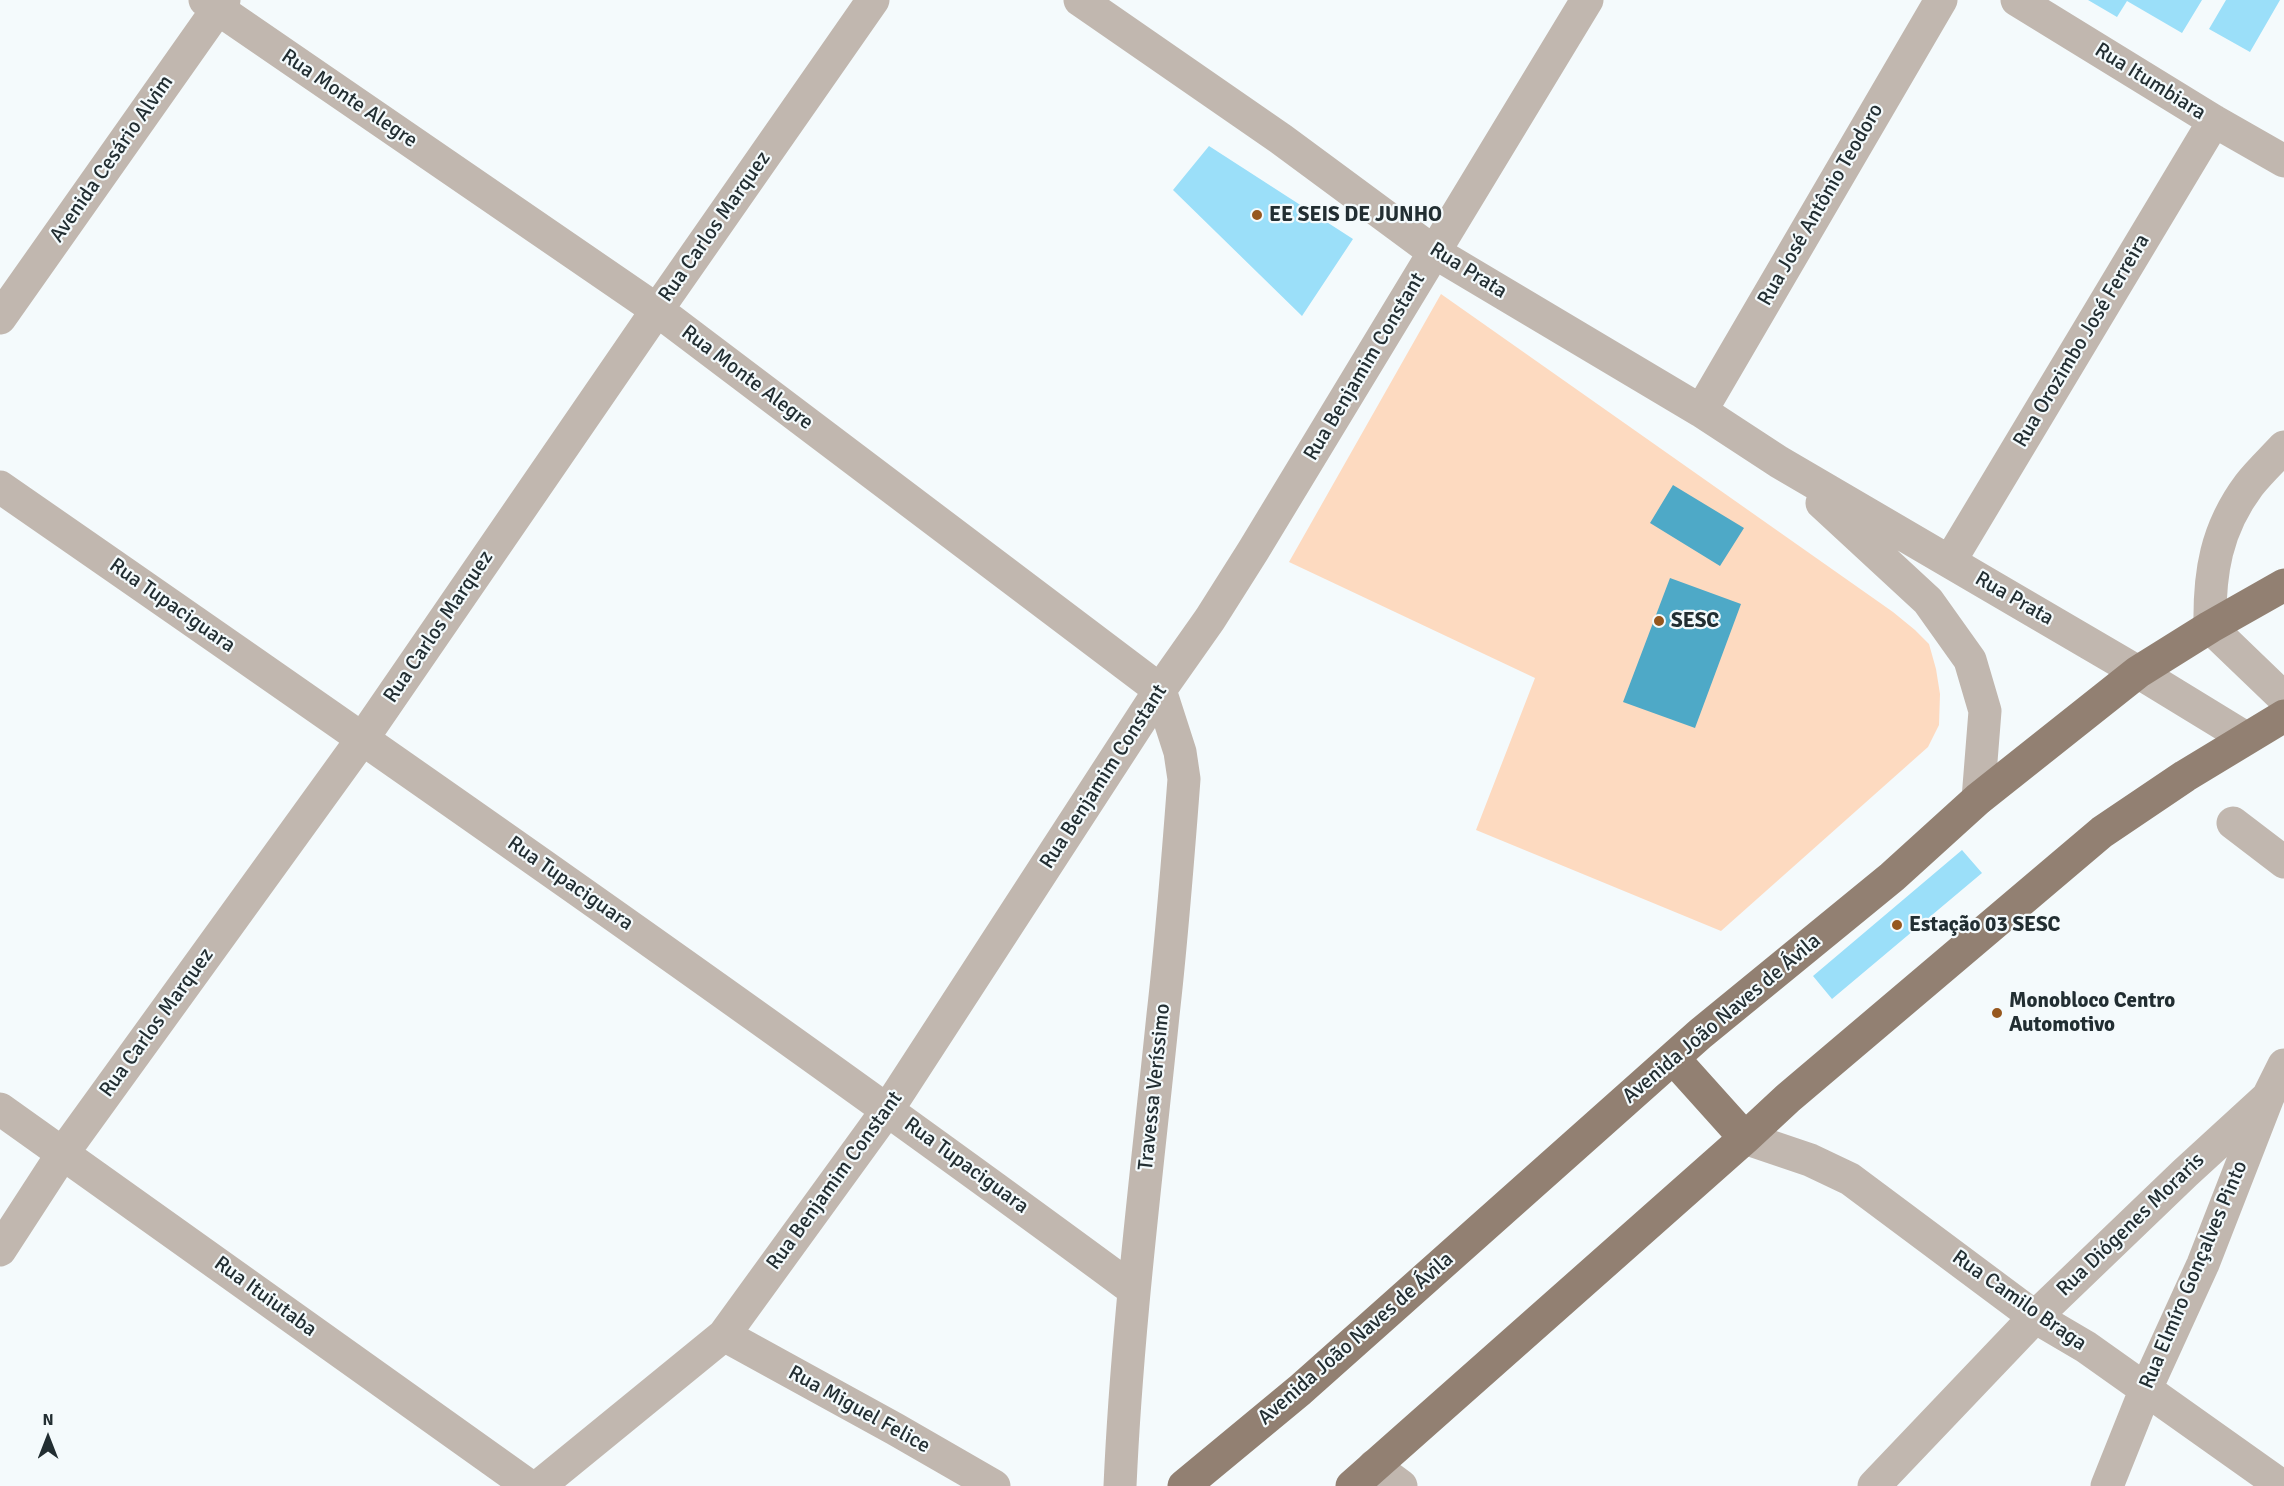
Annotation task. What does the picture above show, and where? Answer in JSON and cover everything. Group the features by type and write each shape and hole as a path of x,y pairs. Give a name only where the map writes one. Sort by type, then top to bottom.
{"main road":[{"name":"Avenida João Naves de Ávila","path":"1184,1486 1300,1390 1700,1034 1892,877 1978,799 2138,672 2210,627 2284,585"},
{"path":"1363,1476 1788,1098 2102,832 2246,738 2284,716"},
{"path":"1674,1059 1745,1138"}],"street":[{"name":"Rua Carlos Marquez","path":"0,1250 63,1153 363,738 873,0"},
{"name":"Rua Prata","path":"1080,0 1281,139 1434,252 1701,411 1779,462 2138,672 2246,738"},
{"name":"Rua Benjamim Constant","path":"539,1486 724,1335 888,1109 1253,551 1587,0"},
{"name":"Rua José Antônio Teodoro","path":"1701,411 1941,0"},
{"name":"Rua Itumbiara","path":"2017,0 2214,121 2284,161"},
{"name":"Rua Monte Alegre","path":"215,3 657,310 1160,690"},
{"name":"Avenida Cesário Alvim","path":"0,318 215,3"},
{"name":"Rua Orozimbo José Ferreira","path":"1950,561 2214,121"},
{"path":"2284,447 2250,484 2239,500 2217,545 2209,588 2210,627 2284,699"},
{"name":"Rua Prata","path":"1779,462 1928,601 1970,660 1985,711 1978,799"},
{"name":"Rua Tupaciguara","path":"0,488 363,738 888,1109 1134,1290"},
{"name":"Travessa Veríssimo","path":"1120,1486 1134,1290 1164,1013 1184,779 1180,752 1160,690"},
{"path":"2233,823 2284,862"},
{"name":"Rua Elmíro Gonçalves Pinto","path":"2107,1486 2145,1390 2203,1264 2268,1097 2284,1065"},
{"name":"Rua Diógenes Moraris","path":"1874,1486 2035,1317 2268,1097"},
{"name":"Rua Ituiutaba","path":"0,1109 529,1486"},
{"name":"Rua Camilo Braga","path":"1745,1138 1810,1160 1850,1179 2035,1317 2086,1347 2282,1486"},
{"name":"Rua Miguel Felice","path":"724,1335 994,1486"},
{"path":"1363,1476 1401,1486"}],"shaded area":[{"name":"SESC","path":"1441,294 1893,612 1929,644 1940,694 1939,725 1928,747 1721,931 1476,830 1535,678 1289,562"}],"water":[{"path":"1673,485 1744,528 1720,566 1650,523"},
{"path":"1670,578 1741,604 1695,728 1623,702"}],"building":[{"path":"2088,0 2202,0 2182,33 2127,1 2117,17"},
{"path":"2226,0 2280,0 2250,52 2209,29"},
{"name":"EE SEIS DE JUNHO","path":"1209,146 1353,239 1302,316 1173,190"},
{"name":"Estação 03 SESC","path":"1962,850 1982,873 1832,999 1813,976"}],"place":[{"name":"EE SEIS DE JUNHO","path":"1257,215"},
{"name":"SESC","path":"1659,621"},
{"name":"Estação 03 SESC","path":"1897,925"},
{"name":"Monobloco Centro Automotivo","path":"1997,1013"}]}
